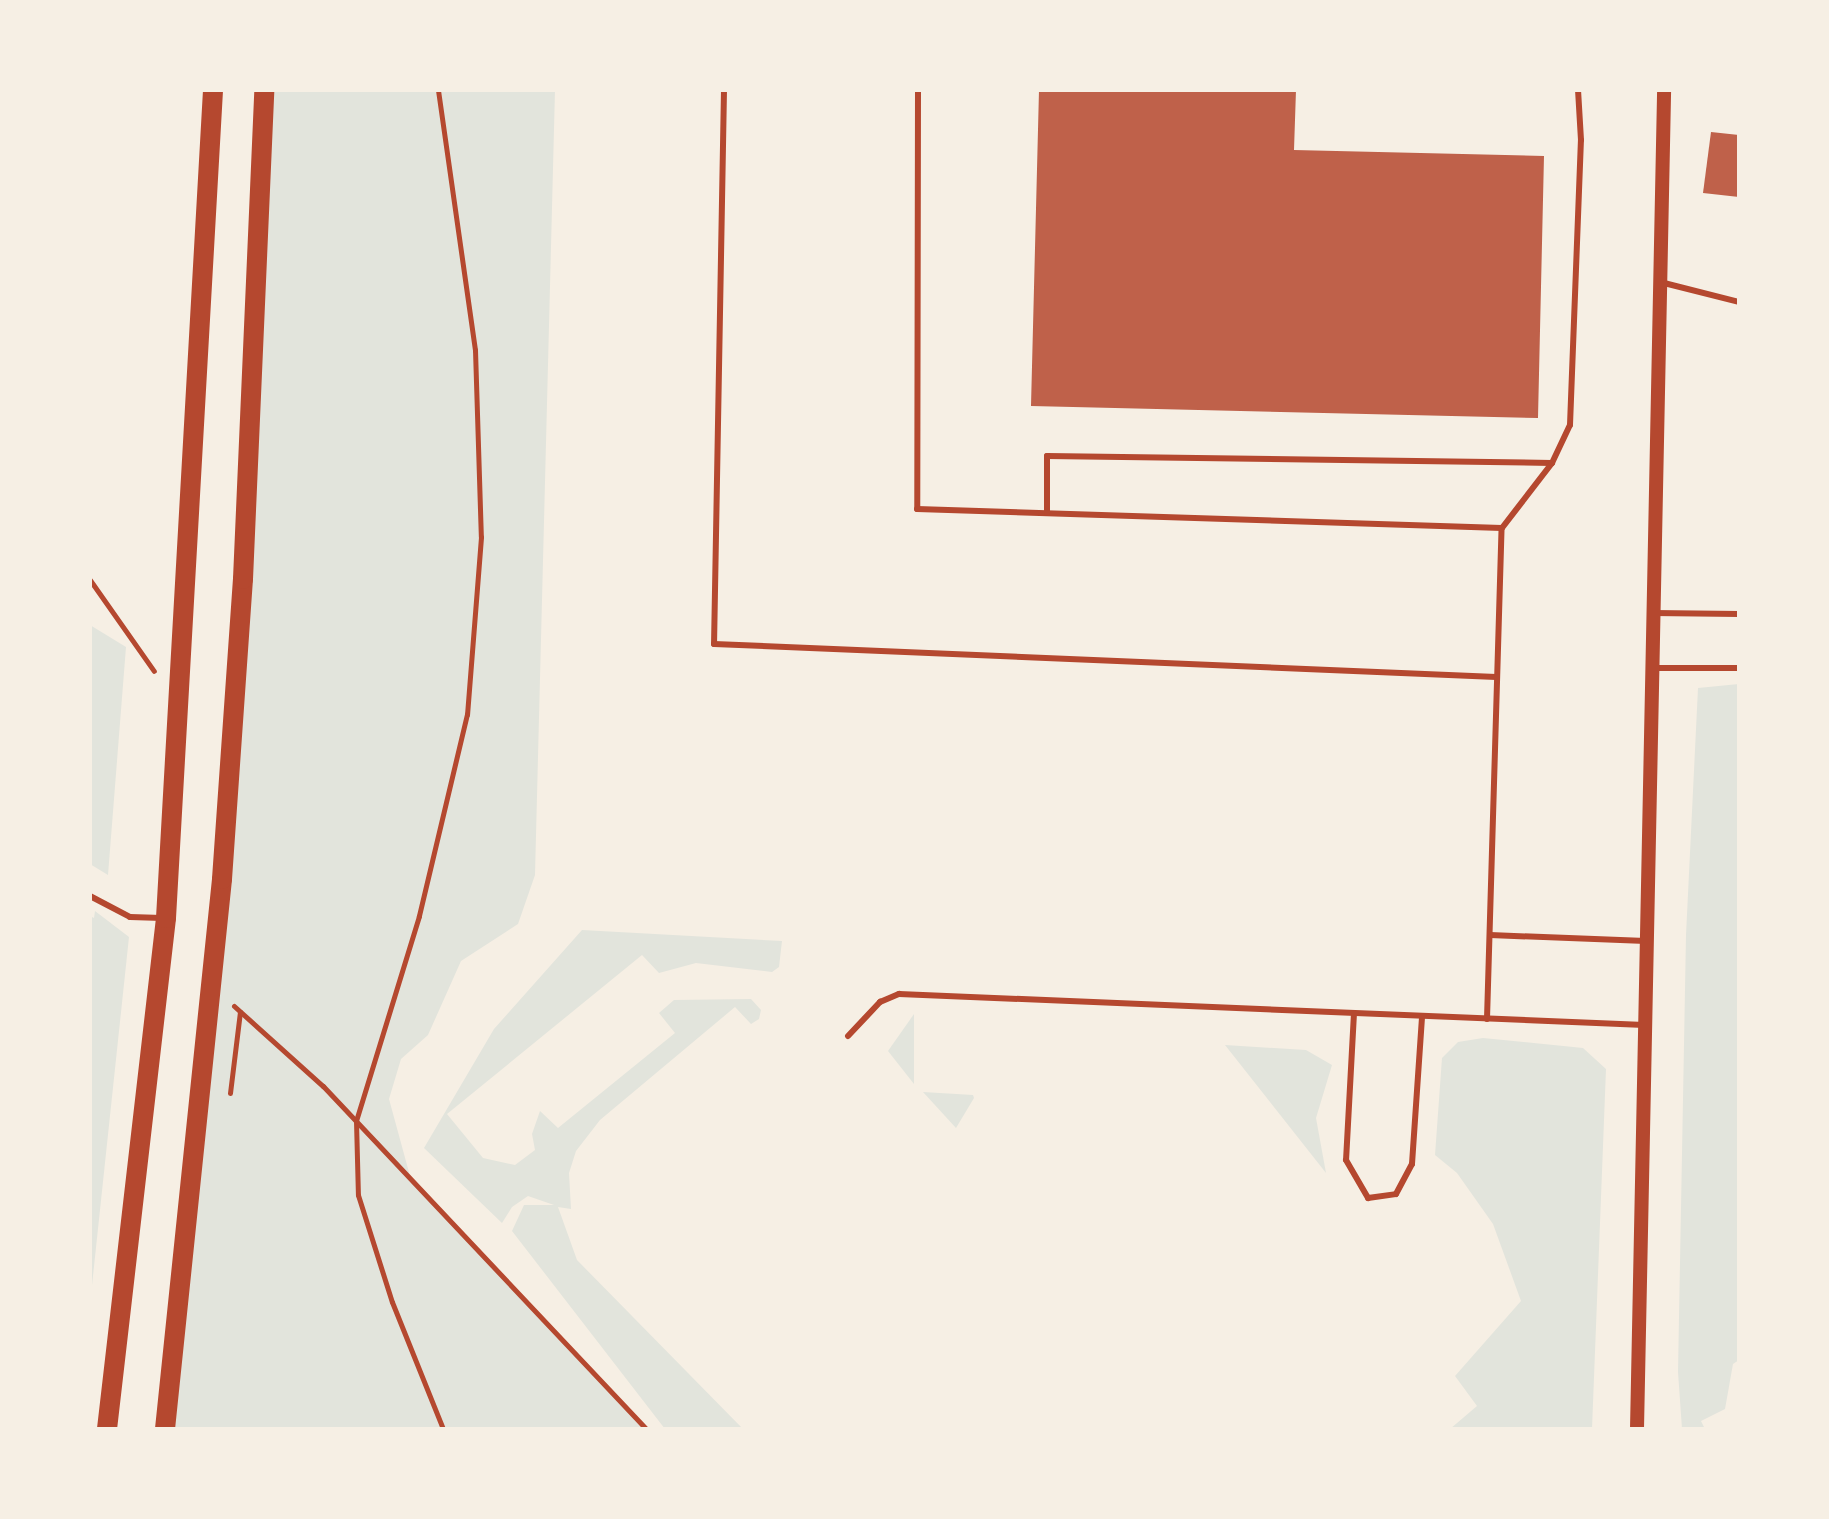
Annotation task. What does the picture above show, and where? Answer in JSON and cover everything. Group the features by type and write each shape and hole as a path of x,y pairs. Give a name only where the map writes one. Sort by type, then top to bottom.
{"main road":[{"path":"107,1429 166,918 181,707 213,90"},
{"path":"165,1429 223,863 243,579 264,90"}],"street":[{"path":"1637,1429 1653,613 1664,283 1664,90"}],"lane":[{"path":"724,90 714,644 1496,677"},
{"path":"918,90 917,509 1502,528"},
{"path":"1487,1019 1502,528 1552,463 1570,425 1581,140 1578,90"},
{"path":"1664,283 1739,302"},
{"path":"1047,513 1047,456 1552,463"},
{"path":"1653,613 1739,614"},
{"path":"1653,668 1739,668"},
{"path":"90,896 130,917 166,918"},
{"path":"1490,935 1646,941"},
{"path":"848,1036 880,1002 899,994 1644,1025"},
{"path":"1354,1013 1346,1160 1368,1198 1396,1194 1412,1164 1422,1016"}],"path":[{"path":"438,90 475,350 481,537 467,714 419,916 356,1121 358,1195 392,1302 443,1429"},
{"path":"90,580 181,707"},
{"path":"240,1011 356,1121 646,1429"}],"shaded area":[{"path":"264,90 555,90 535,875 518,924 461,961 428,1035 401,1059 389,1099 410,1176 646,1429 165,1429 213,992"},
{"path":"90,625 126,647 108,875 90,864"},
{"path":"1739,684 1739,1360 1733,1364 1725,1409 1701,1421 1705,1429 1682,1429 1678,1372 1686,935 1698,688"},
{"path":"95,911 129,937 90,1304 90,916 94,918"},
{"path":"582,930 782,941 779,967 772,972 696,963 659,973 642,955 447,1114 483,1158 515,1165 535,1150 532,1134 540,1111 558,1128 675,1033 659,1013 674,1000 751,999 761,1010 759,1019 751,1024 735,1007 600,1120 576,1151 569,1173 571,1209 558,1207 577,1260 743,1429 665,1429 512,1231 524,1205 554,1205 528,1196 512,1207 502,1223 424,1148 494,1029"},
{"path":"914,1014 914,1084 888,1051"},
{"path":"1483,1038 1583,1048 1606,1069 1592,1429 1450,1429 1477,1406 1455,1376 1521,1301 1493,1224 1457,1173 1435,1155 1442,1058 1458,1042"},
{"path":"1225,1045 1306,1050 1332,1065 1316,1118 1326,1173"},
{"path":"923,1092 973,1095 974,1098 956,1128"}],"building":[{"path":"1039,90 1296,90 1294,150 1544,156 1538,418 1031,406"},
{"path":"1711,132 1739,135 1739,197 1703,193"}]}
